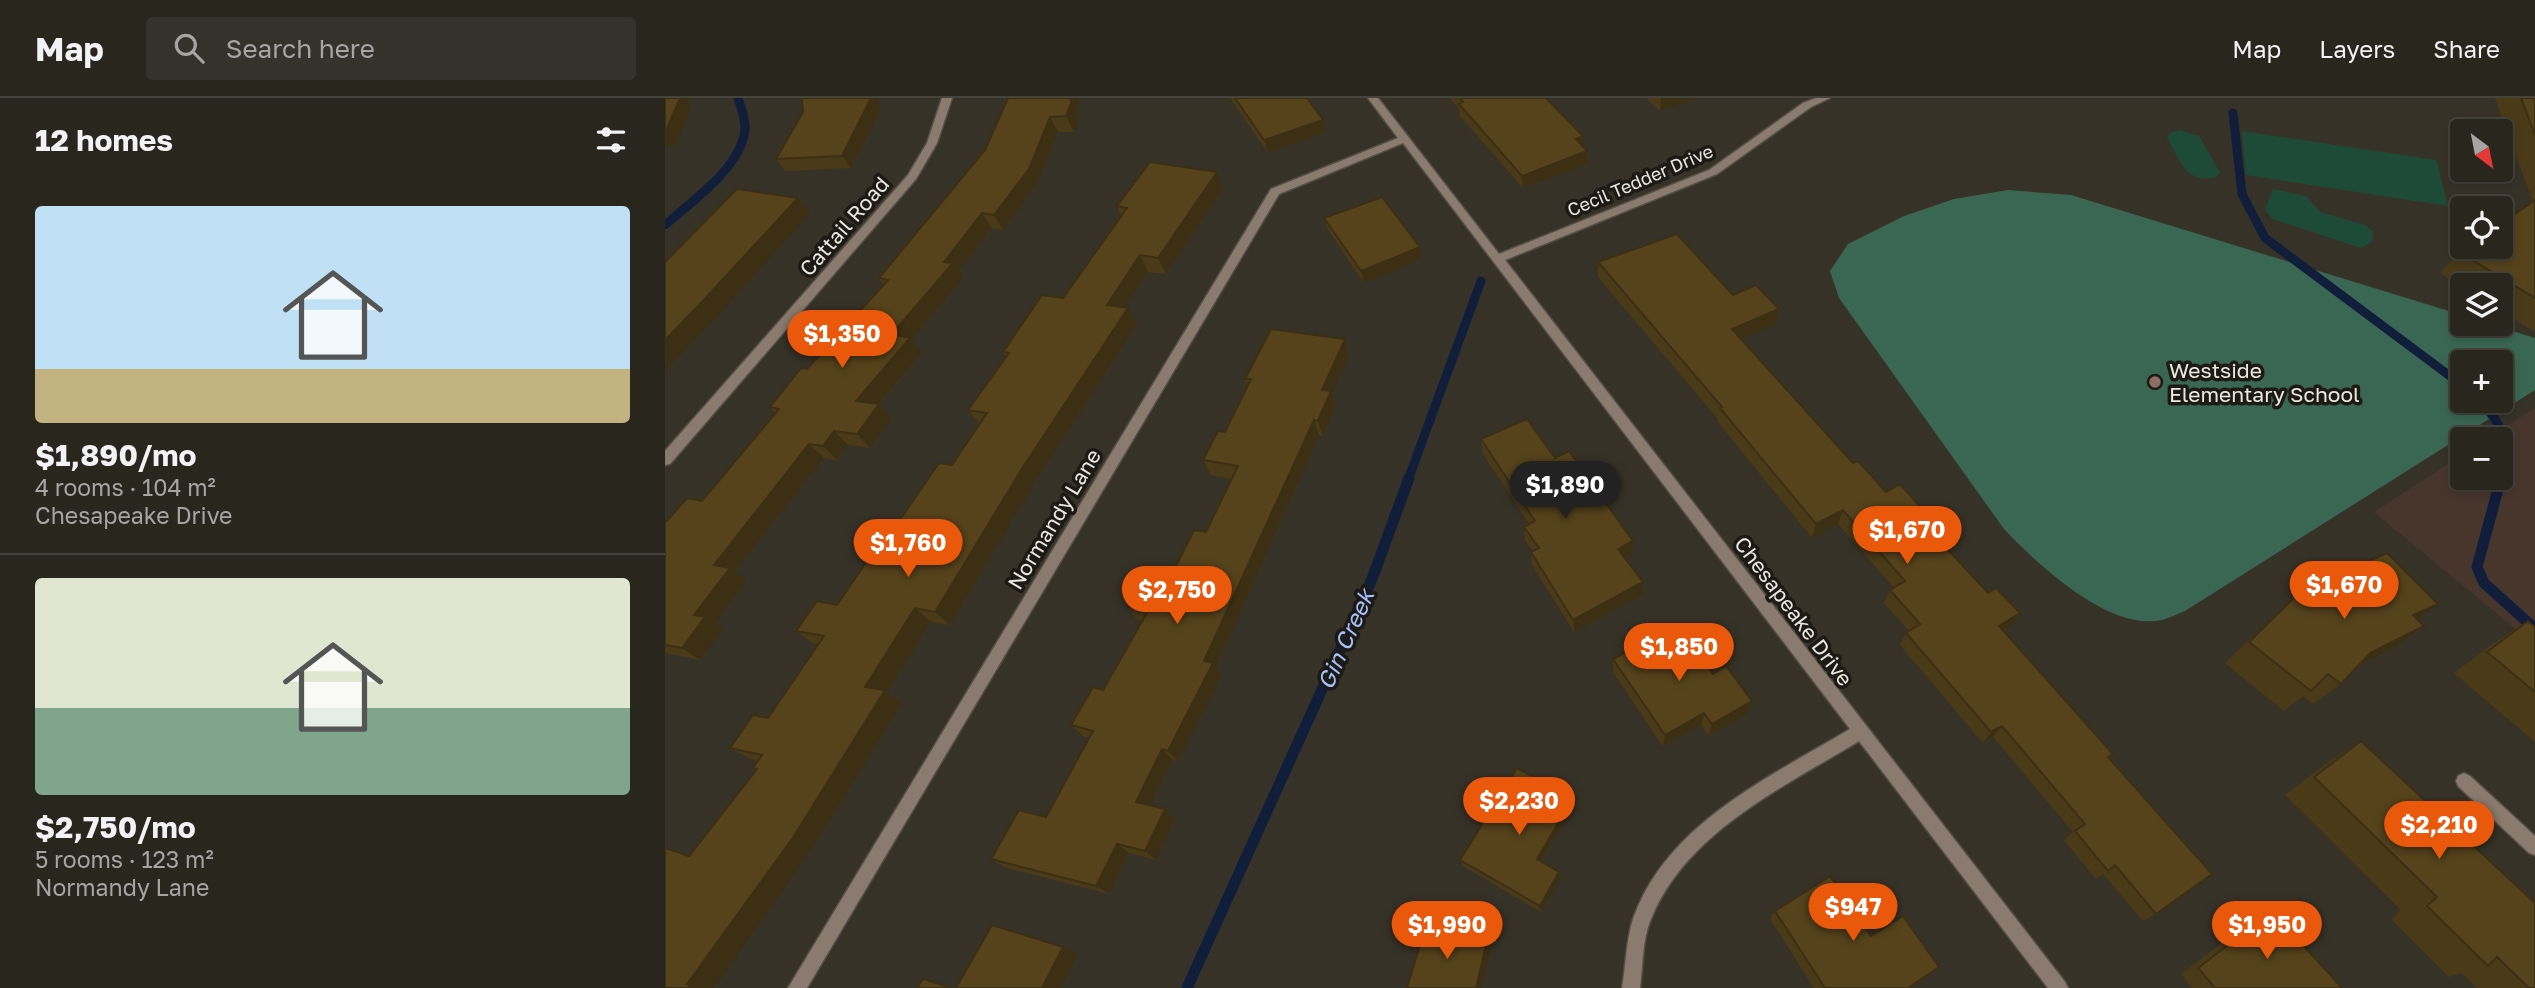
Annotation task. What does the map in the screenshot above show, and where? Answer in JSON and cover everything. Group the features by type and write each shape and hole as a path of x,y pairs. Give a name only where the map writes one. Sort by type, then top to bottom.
{"street":[{"name":"Cattail Road","path":"665,460 912,177 932,144 947,98"},
{"name":"Chesapeake Drive","path":"1373,98 2059,988"},
{"name":"Cecil Tedder Drive","path":"1497,259 1713,172 1803,102 1825,98"},
{"name":"Normandy Lane","path":"797,988 1275,192 1404,139"},
{"path":"1631,988 1643,916 1675,862 1721,817 1860,732"},
{"path":"2464,781 2535,847"}],"shaded area":[{"path":"2535,408 2535,645 2374,512 2450,463 2450,490 2513,490 2513,427 2505,427"}],"green space":[{"path":"2180,130 2199,136 2220,173 2216,177 2198,177 2185,169 2167,137"},
{"path":"2242,131 2436,160 2448,206 2246,175"},
{"path":"2273,189 2306,196 2320,212 2365,225 2373,232 2372,242 2361,248 2273,219 2265,210"},
{"path":"2008,190 2071,195 2450,311 2450,336 2513,336 2513,331 2535,338 2535,390 2513,404 2513,350 2450,350 2450,413 2499,413 2476,427 2450,427 2450,444 2185,611 2166,619 2135,620 2114,614 2072,590 2004,529 1839,298 1830,271 1848,244 1904,216 1954,199"}],"building":[{"path":"665,98 680,98 665,133"},
{"path":"802,98 871,98 842,156 776,159 803,112"},
{"path":"1008,98 1071,98 1071,103 1066,116 1050,117 1029,169 994,215 982,213 944,262 953,263 892,334 910,338 856,401 879,404 857,434 834,431 823,446 809,444 714,565 730,568 694,615 705,617 682,648 665,645 665,523 687,498 702,501 779,409 770,407 801,368 807,369 888,280 879,278 985,150"},
{"path":"1235,98 1307,98 1323,120 1264,140"},
{"path":"1460,98 1546,98 1583,136 1576,139 1587,151 1522,176 1459,104 1463,102"},
{"path":"2521,98 2535,98 2535,135"},
{"path":"1150,162 1217,172 1158,258 1140,255 1107,305 1128,308 1023,467 935,612 915,608 865,687 885,690 792,839 687,984 690,985 688,988 665,988 665,848 689,856 757,769 753,768 762,755 730,748 753,715 768,718 824,636 796,631 817,601 837,605 867,561 871,562 939,463 952,465 987,413 968,410 1009,353 1003,352 1042,295 1063,298 1127,208 1117,206"},
{"path":"737,189 798,198 665,340 665,262"},
{"path":"1382,197 1420,247 1361,271 1324,218"},
{"path":"2535,200 2535,298 2513,285 2513,273 2494,273 2471,259 2513,259 2513,216"},
{"path":"1677,234 1733,295 1756,285 1779,309 1732,329 1853,463 1858,461 1886,492 1900,484 1933,521 1925,525 1988,593 1996,588 2020,613 1999,626 2113,754 2108,757 2212,874 2156,914 2115,865 2108,871 2075,831 2085,824 2002,726 1991,732 1906,633 1920,624 1890,590 1905,581 1843,510 1816,524 1720,408 1722,407 1598,262"},
{"path":"1271,329 1345,339 1322,390 1331,391 1318,421 1314,420 1204,661 1213,663 1168,751 1162,749 1136,802 1165,809 1145,851 1117,844 1096,886 991,859 1019,810 1046,817 1093,731 1071,725 1093,687 1103,690 1148,611 1127,607 1146,571 1171,576 1194,530 1206,532 1238,466 1203,460 1218,431 1225,432 1251,379 1245,379"},
{"path":"1527,419 1555,458 1569,451 1633,541 1618,549 1643,582 1573,620 1531,552 1539,548 1524,527 1535,521 1481,439"},
{"path":"2387,553 2438,604 2413,615 2424,626 2370,653 2341,684 2328,674 2311,691 2249,642 2300,592"},
{"path":"2528,621 2535,627 2535,692 2487,652"},
{"path":"1670,629 1678,641 1686,636 1713,674 1726,666 1752,701 1712,724 1704,713 1665,735 1613,659"},
{"path":"2361,741 2535,903 2535,988 2529,988 2497,957 2488,966 2427,906 2437,897 2314,777"},
{"path":"1517,768 1573,798 1537,859 1559,872 1540,906 1460,860"},
{"path":"1830,876 1871,936 1903,916 1939,967 1908,988 1825,988 1775,911"},
{"path":"2272,911 2342,988 2215,988 2198,968"},
{"path":"992,925 1063,947 1042,988 956,988"},
{"path":"1425,928 1487,941 1476,988 1407,988"},
{"path":"923,979 952,988 917,988"}],"waterway":[{"path":"665,225 701,195 734,158 745,130 738,98"},
{"path":"2233,113 2242,194 2265,238 2450,376"},
{"name":"Gin Creek","path":"1408,480 1481,281"},
{"path":"2491,413 2499,427"},
{"name":"Gin Creek","path":"1187,988 1372,579 1409,478"},
{"path":"2498,490 2477,567 2484,583 2535,629"}],"place":[{"name":"Westside Elementary School","path":"2155,382"}]}
